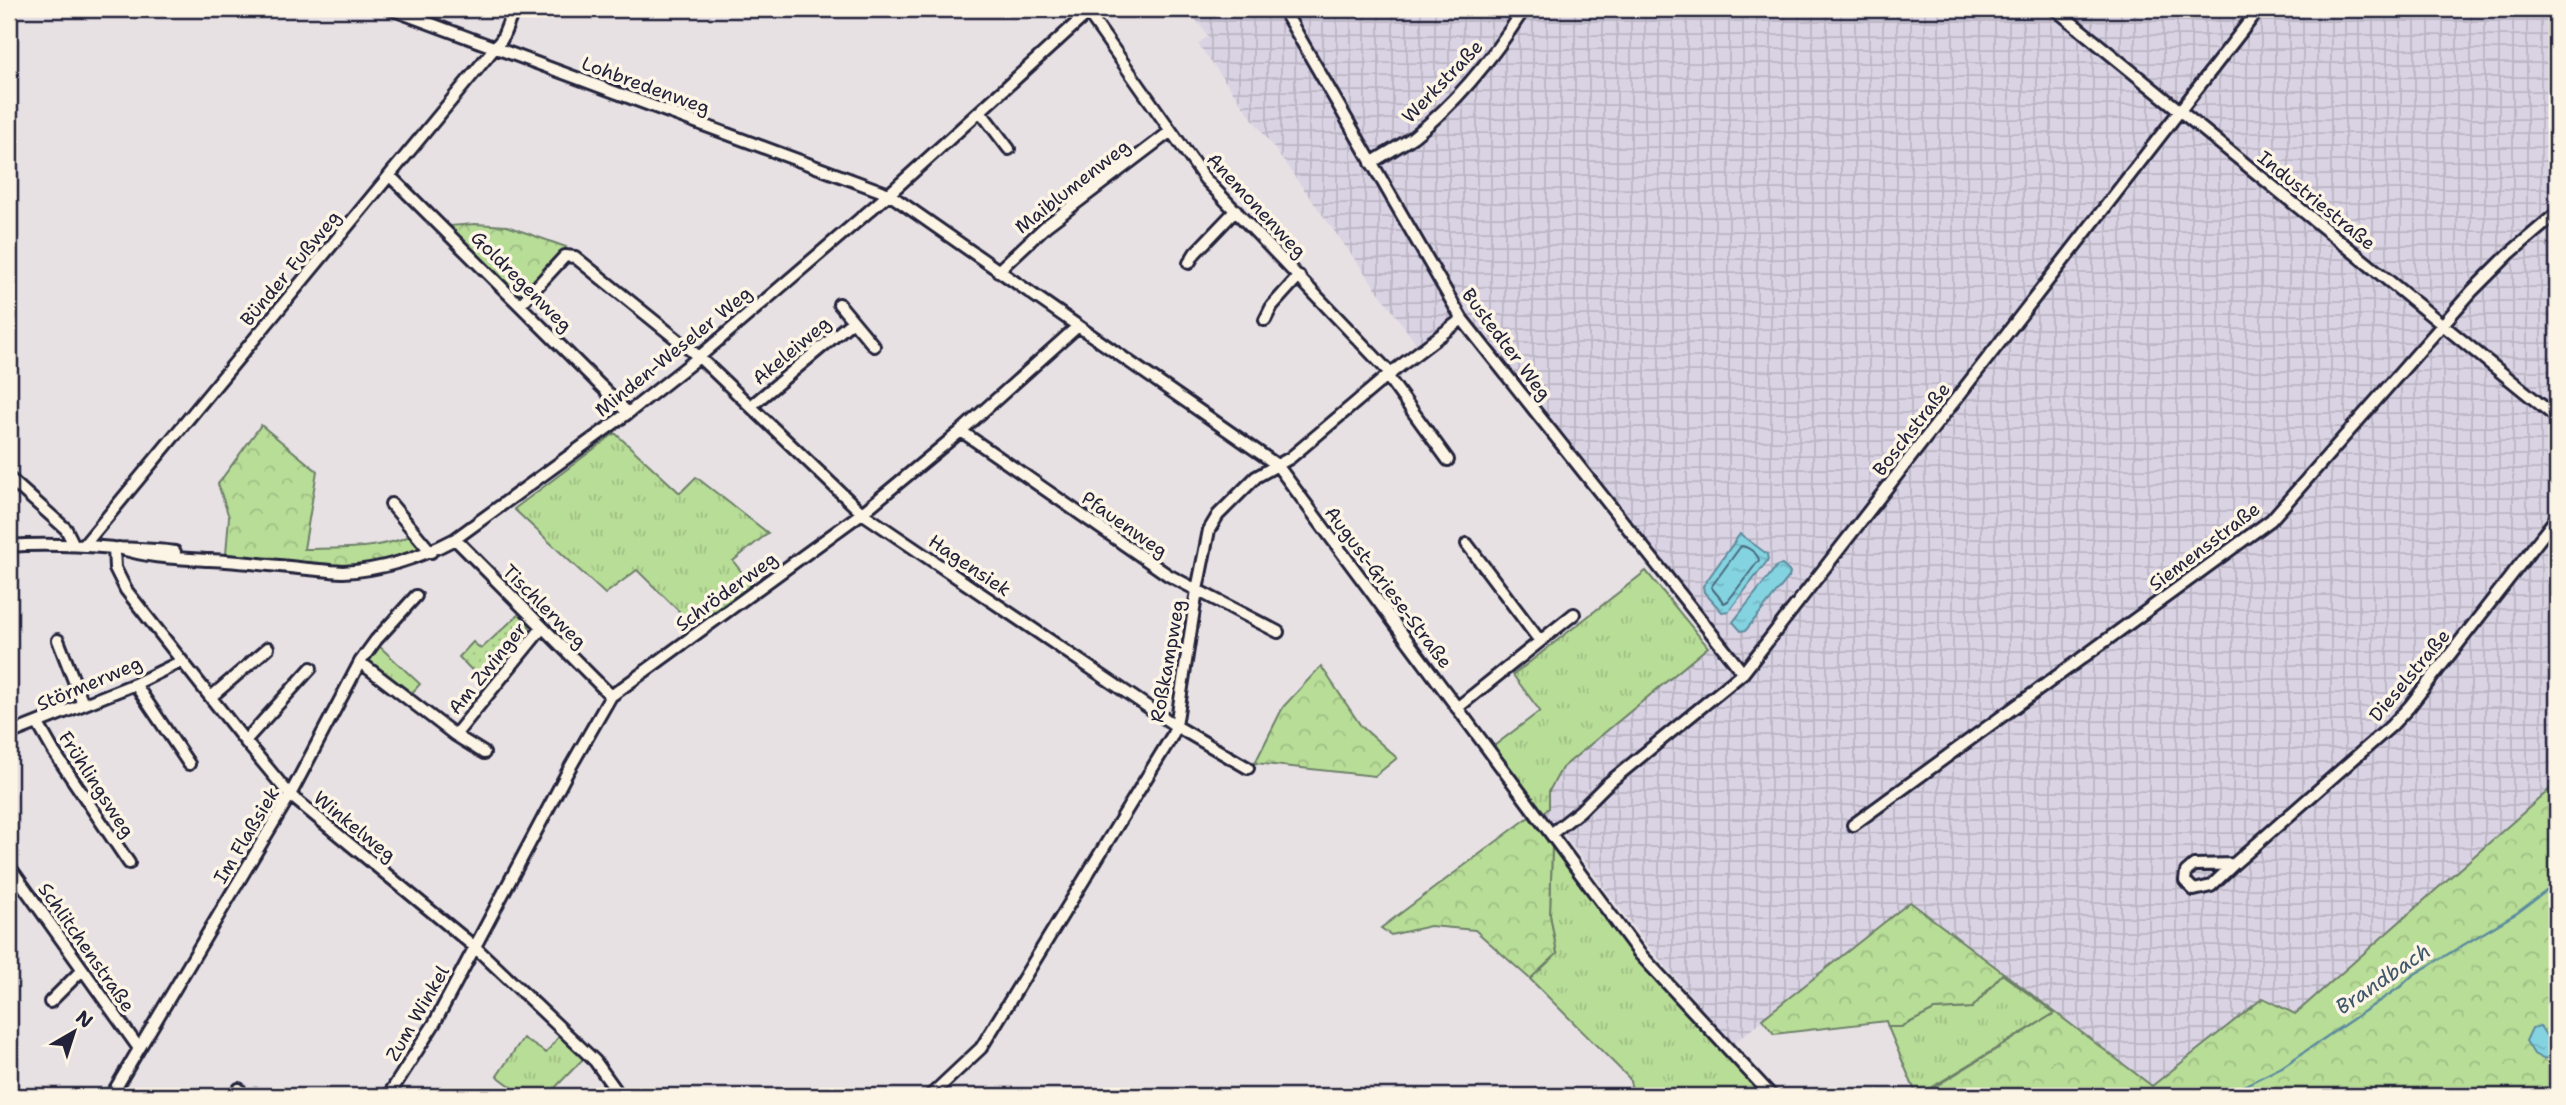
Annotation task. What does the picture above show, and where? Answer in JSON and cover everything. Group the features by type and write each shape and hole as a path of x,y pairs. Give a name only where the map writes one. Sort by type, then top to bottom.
{"street":[{"name":"Lohbredenweg","path":"391,9 889,194"},
{"name":"Bünder Fußweg","path":"85,544 502,39 514,9"},
{"name":"Bustedter Weg","path":"1283,9 1462,319 1743,673"},
{"name":"Werkstraße","path":"1371,163 1413,137 1444,109 1501,46 1524,9"},
{"name":"Industriestraße","path":"2055,9 2557,418"},
{"name":"Boschstraße","path":"1551,834 1580,811 1606,785 1743,673 2259,9"},
{"name":"Minden-Weseler Weg","path":"9,546 73,543 117,548 150,548 209,559 344,572 400,564 431,552 455,539 628,413 699,357 889,194 1087,10"},
{"name":"Anemonenweg","path":"1087,10 1205,179 1299,276 1389,375 1448,460"},
{"path":"981,111 1009,149"},
{"name":"Maiblumenweg","path":"998,271 1046,226 1171,131"},
{"name":"Goldregenweg","path":"390,176 628,413"},
{"name":"August-Griese-Straße","path":"889,194 1277,465 1640,954 1772,1096"},
{"path":"1189,263 1195,253 1236,210"},
{"name":"Siemensstraße","path":"1853,825 2271,520 2442,325 2509,254 2557,213"},
{"name":"Hagensiek","path":"521,304 565,256 576,257 699,357 862,513 1176,726 1248,768"},
{"path":"1265,320 1272,306 1299,276"},
{"path":"839,304 874,346"},
{"name":"Roßkampweg","path":"930,1096 981,1048 1176,726 1197,590 1209,530 1218,515 1256,477 1290,458 1389,375 1462,319"},
{"name":"Akeleiweg","path":"751,406 853,321"},
{"name":"Schröderweg","path":"476,948 562,783 611,696 862,513 961,431 1077,327"},
{"name":"Pfauenweg","path":"961,431 1168,575 1278,632"},
{"path":"9,478 66,529 73,543"},
{"path":"391,504 431,552"},
{"name":"Dieselstraße","path":"2234,863 2372,743 2409,707 2557,517"},
{"name":"Tischlerweg","path":"455,539 611,696"},
{"path":"1467,544 1540,641"},
{"name":"Winkelweg","path":"117,548 114,563 120,579 290,795 476,948 595,1061 620,1096"},
{"name":"Im Flaßsiek","path":"111,1096 290,795 360,662 416,596"},
{"path":"1457,709 1574,614"},
{"name":"Am Zwinger","path":"360,662 455,734 542,628"},
{"path":"58,640 83,704"},
{"path":"211,697 268,648"},
{"name":"Störmerweg","path":"9,734 135,684 182,661"},
{"path":"245,741 311,668"},
{"path":"135,684 189,764"},
{"name":"Frühlingsweg","path":"38,724 129,863"},
{"path":"455,734 484,753"},
{"name":"Schlitchenstraße","path":"9,866 138,1047"},
{"name":"Zum Winkel","path":"388,1096 434,1024 476,948"},
{"path":"50,1002 82,970"}],"shaded area":[{"path":"1188,9 2504,9 2518,19 2525,9 2557,9 2557,225 2543,238 2557,249 2557,783 2295,1014 2263,998 2152,1086 1910,902 1733,1044 1648,946 1563,833 1544,812 1549,808 1549,791 1562,768 1720,637 1475,325 1449,322 1418,346 1198,44 1208,36"}],"green space":[{"path":"449,226 507,226 566,247 528,293 521,295 515,293"},
{"path":"261,425 317,471 304,549 373,546 412,535 424,550 374,565 342,567 226,554 229,517 218,484"},
{"path":"615,433 680,493 696,477 768,533 733,561 755,589 697,629 637,570 605,594 514,509"},
{"path":"1646,571 1708,647 1562,768 1549,791 1549,808 1544,812 1494,746 1540,711 1513,675"},
{"path":"520,613 529,625 529,634 487,686 459,657 473,642 481,649"},
{"path":"378,645 420,684 412,693 366,658"},
{"path":"1321,666 1361,726 1397,758 1375,776 1255,763 1283,707"},
{"path":"2557,783 2557,1096 1920,1096 2055,1013 2002,974 1972,1008 1934,1010 1901,1027 1888,1027 1886,1021 1774,1034 1762,1019 1910,902 2152,1086 2263,998 2295,1014"},
{"path":"1529,817 1552,845 1550,915 1557,954 1530,979 1475,930 1430,926 1391,935 1381,928"},
{"path":"1552,845 1566,860 1633,956 1763,1096 1634,1096 1629,1078 1530,979 1557,954 1550,915"},
{"path":"2002,974 2055,1013 1917,1096 1888,1027 1901,1027 1934,1010 1972,1008"},
{"path":"560,1035 584,1058 547,1096 524,1096 497,1076 523,1038 546,1053"}],"water":[{"path":"1740,534 1767,554 1768,560 1729,611 1722,612 1704,592 1703,586"},
{"path":"1782,565 1790,572 1789,577 1746,630 1741,631 1733,622 1777,566"},
{"path":"2540,1026 2553,1046 2553,1056 2543,1059 2534,1054 2526,1041 2532,1028"}],"waterway":[{"name":"Brandbach","path":"2223,1096 2282,1067 2400,987 2413,975 2517,913 2557,883"}]}
